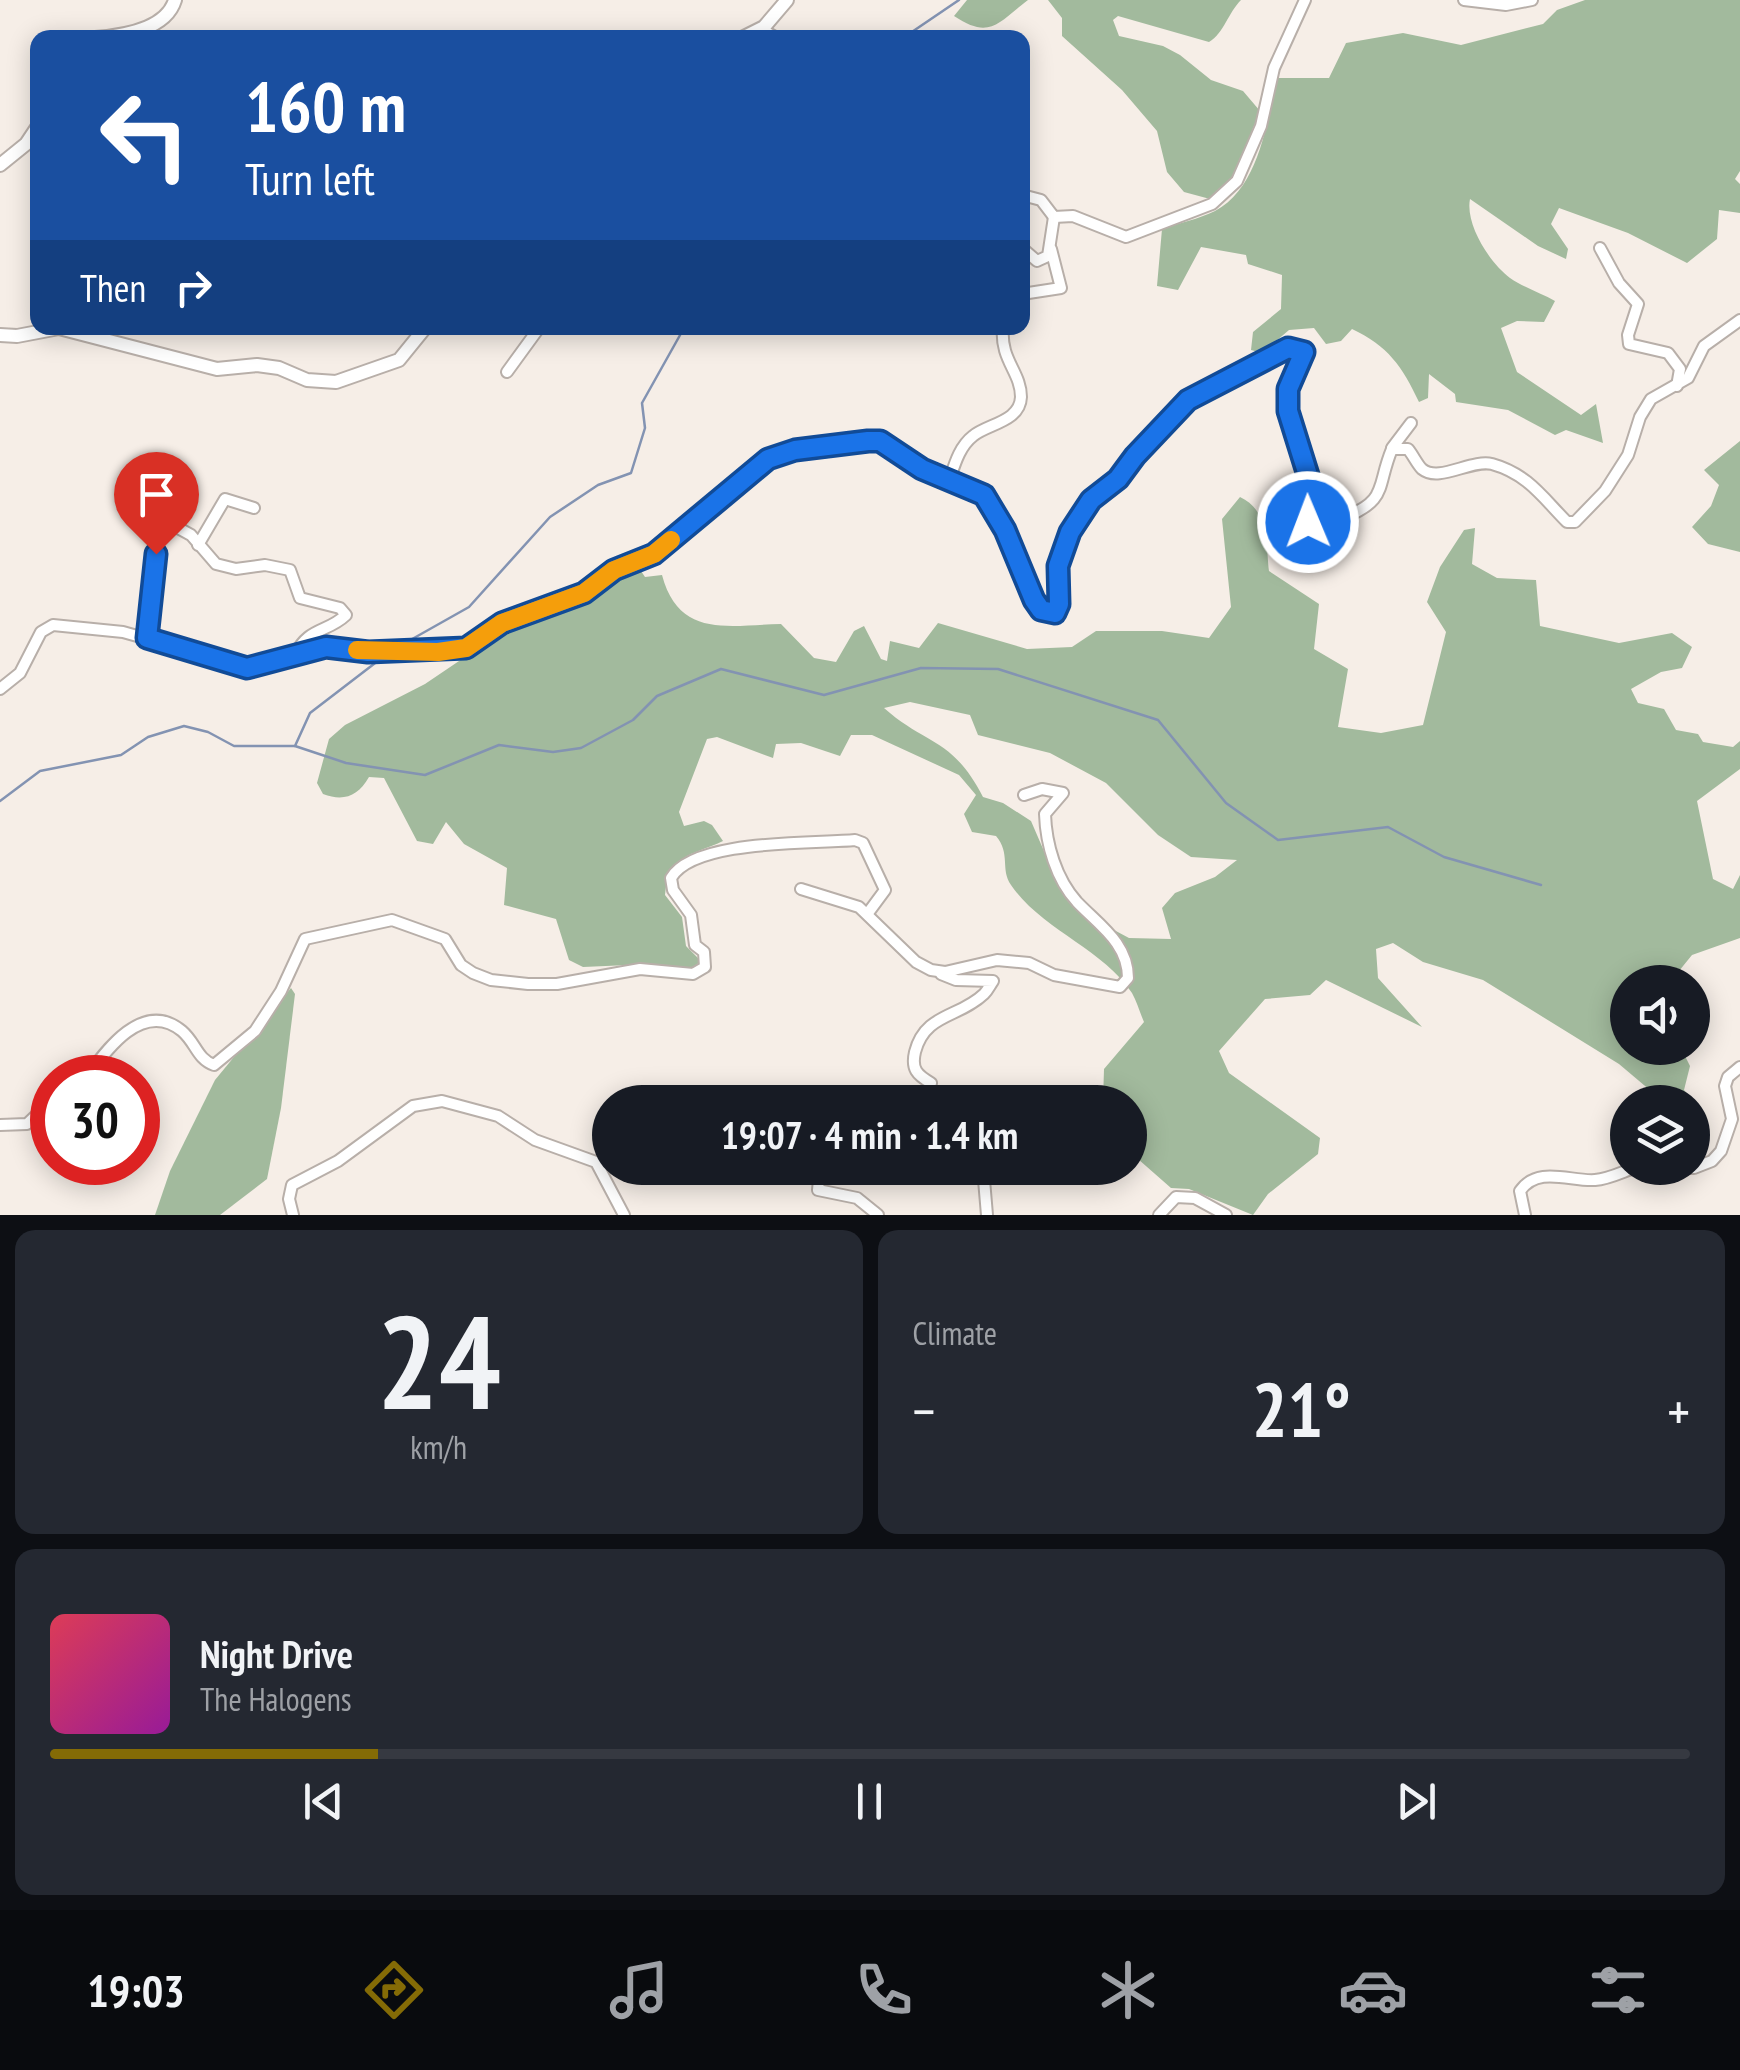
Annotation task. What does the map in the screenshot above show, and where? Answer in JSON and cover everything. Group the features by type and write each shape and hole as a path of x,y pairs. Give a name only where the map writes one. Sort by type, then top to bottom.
{"street":[{"path":"135,30 163,20 175,0"},
{"path":"757,30 787,0"},
{"path":"1054,216 1073,216 1126,237 1212,204 1225,194 1246,166 1262,126 1274,68 1305,0"},
{"path":"1464,0 1506,4 1532,0"},
{"path":"0,165 30,146"},
{"path":"1030,197 1041,200 1054,216 1052,250 1061,288 1030,293"},
{"path":"1600,248 1619,283 1638,304 1629,344 1668,353 1680,369 1677,386"},
{"path":"1030,253 1042,261 1052,250"},
{"path":"1392,448 1408,449 1431,473 1467,464 1498,466 1543,492 1567,522 1575,522 1605,491 1628,455 1640,417 1651,399 1688,378 1704,346 1740,320"},
{"path":"0,335 30,333"},
{"path":"85,335 216,369 279,368 307,380 336,382 399,360 419,335"},
{"path":"507,372 534,335"},
{"path":"950,478 963,446 974,434 996,426 1018,407 1021,396 1006,360 1004,335"},
{"path":"0,689 20,673 41,632 53,625 147,638 247,668 326,647 368,652 466,648 502,623 584,593 614,570 654,554 768,459 795,450 880,441 922,469 984,495 1005,530 1034,600 1048,614 1055,613 1059,604 1056,574 1070,532 1091,500 1118,479 1188,400 1278,351 1304,352 1288,389 1288,411 1311,482 1308,522 1312,528 1324,527 1371,506 1383,485 1392,448 1412,423"},
{"path":"198,545 225,498 254,508"},
{"path":"169,523 190,536 216,564 236,569 265,565 290,570 300,598 340,608 346,615 302,639 295,655"},
{"path":"147,638 156,554"},
{"path":"931,970 945,972 998,960 1029,963 1054,974 1111,986 1120,987 1128,978 1120,948 1099,920 1076,900 1050,853 1045,814 1063,793 1042,789 1024,795"},
{"path":"104,1055 121,1034 138,1024 154,1022 172,1024 184,1033 203,1062 214,1065 254,1031 281,990 305,939 392,920 446,939 461,965 491,980 557,984 640,970 693,974 705,966 704,952 694,945 690,915 673,890 671,878 675,871 718,850 855,840 863,843 884,890 868,913"},
{"path":"800,889 868,913 916,962 931,970 956,980 993,981 983,996 931,1023 918,1040 912,1062 918,1076 930,1085"},
{"path":"1710,1162 1720,1151 1732,1119 1725,1086 1728,1077 1740,1067"},
{"path":"293,1215 289,1199 292,1186 338,1160 413,1106 442,1101 498,1116 535,1140 596,1162 624,1215"},
{"path":"0,1125 30,1122"},
{"path":"1526,1214 1520,1191 1538,1178 1564,1175 1591,1181 1610,1175"},
{"path":"818,1185 818,1190 857,1198 878,1215"},
{"path":"985,1185 987,1215"},
{"path":"1158,1215 1176,1197 1195,1198 1226,1215"}],"green space":[{"path":"967,0 1028,0 985,28 954,16"},
{"path":"1048,0 1241,0 1209,42 1118,16 1113,20 1119,36 1163,46 1180,55 1211,80 1243,91 1260,111 1232,180 1210,199 1184,192 1167,172 1157,131 1122,90 1062,36 1062,18"},
{"path":"1585,0 1740,0 1740,171 1735,179 1740,184 1740,213 1719,210 1717,239 1687,263 1628,233 1559,208 1551,224 1568,249 1566,259 1538,246 1470,199 1475,231 1495,263 1515,281 1555,301 1544,322 1517,321 1501,328 1517,372 1581,415 1596,404 1603,443 1566,430 1555,435 1508,410 1456,402 1455,394 1429,374 1428,398 1419,402 1393,358 1352,329 1341,341 1326,344 1314,328 1289,330 1262,353 1251,350 1253,332 1281,309 1282,275 1248,264 1246,255 1201,247 1178,290 1157,286 1162,229 1215,211 1242,187 1259,152 1277,78 1329,78 1346,43 1403,33 1461,45 1543,24 1557,10"},
{"path":"1740,441 1740,552 1708,544 1692,527 1711,506 1719,485 1704,470"},
{"path":"1240,497 1261,519 1269,571 1319,604 1314,649 1348,669 1338,727 1381,733 1423,725 1446,632 1427,602 1440,567 1464,530 1475,528 1472,564 1497,578 1536,580 1540,626 1619,643 1672,633 1692,647 1682,668 1661,672 1631,689 1638,703 1664,709 1676,730 1698,734 1703,742 1733,747 1740,741 1740,769 1697,801 1713,879 1733,889 1740,875 1740,938 1692,955 1684,965 1610,965 1610,1058 1483,980 1423,962 1393,943 1376,949 1378,978 1422,1027 1326,980 1310,995 1265,999 1219,1051 1229,1073 1320,1138 1318,1154 1268,1194 1253,1215 1189,1189 1171,1188 1147,1167 1147,1085 1104,1085 1104,1069 1144,1022 1132,993 1105,963 1039,915 1011,885 996,836 972,832 964,814 976,795 959,775 872,735 851,735 840,756 801,743 776,744 773,758 717,737 707,739 679,812 684,826 704,821 712,825 723,841 684,858 671,871 667,882 665,895 682,917 686,946 699,959 697,967 683,969 651,964 583,967 569,960 556,919 504,905 507,868 464,844 446,822 433,844 417,841 384,778 369,777 355,793 344,797 323,794 317,783 329,739 345,725 425,684 499,634 592,594 618,573 639,568 645,577 662,575 670,596 693,619 725,626 781,624 814,658 836,662 854,631 864,626 881,659 887,661 890,641 919,648 938,623 1027,649 1072,647 1096,631 1162,631 1209,638 1231,607 1222,519","holes":["910,702 970,715 978,735 1050,753 1106,783 1158,835 1191,857 1237,860 1215,877 1175,893 1162,908 1171,939 1129,938 1082,913 1053,872 1031,821 1003,803 983,797 949,752 884,708"]},
{"path":"291,988 295,994 281,1108 267,1179 220,1215 155,1215 170,1171 215,1080"},
{"path":"1620,1065 1690,1066 1685,1085 1644,1085"}],"waterway":[{"path":"915,30 959,0"},
{"path":"398,647 469,607 550,517 598,485 631,473 645,428 642,403 680,335"},
{"path":"0,801 40,771 121,755 148,737 184,726 208,732 234,746 295,746 310,713 383,657"},
{"path":"295,746 346,763 425,775 499,745 553,752 581,748 633,720 657,696 721,669 824,695 921,668 998,669 1158,720 1226,803 1278,840 1388,827 1444,857 1541,885"}],"slow traffic":[{"path":"357,650 438,652 466,648 502,623 584,593 614,570 654,554 671,540"}],"route":[{"path":"156,554 147,638 247,668 326,647 368,652 466,648 502,623 584,593 614,570 654,554 768,459 795,450 880,441 922,469 984,495 1005,530 1034,600 1041,610 1055,613 1059,604 1058,566 1070,532 1091,500 1118,479 1188,400 1288,348 1304,352 1288,389 1288,411 1312,488 1308,522"}]}
